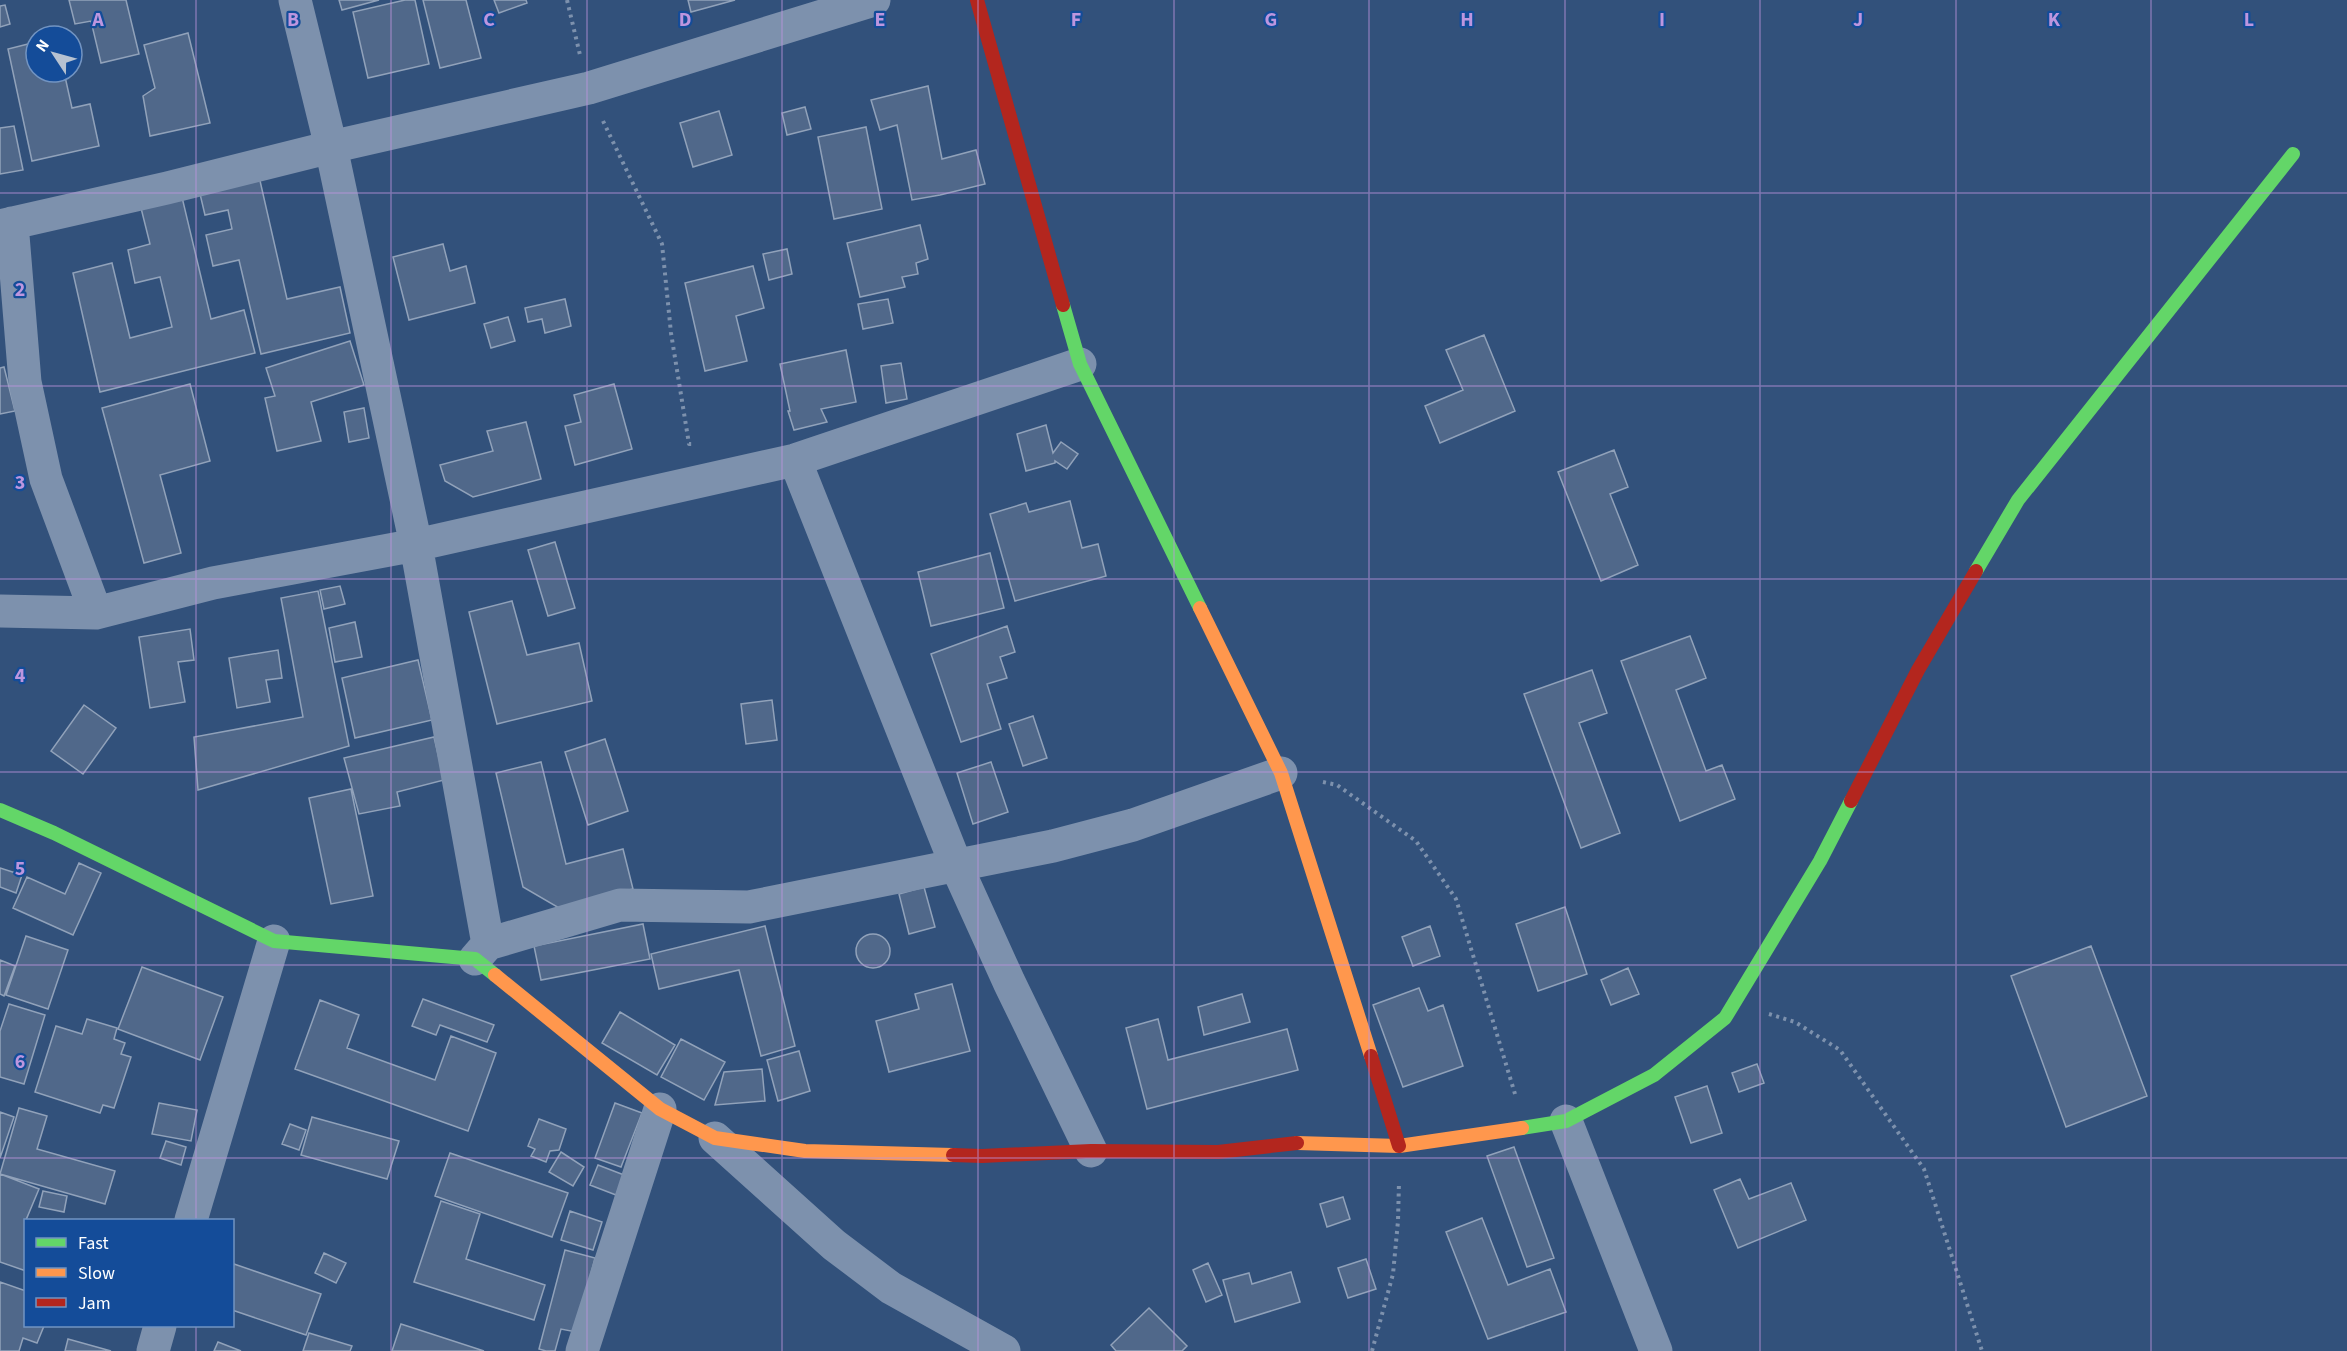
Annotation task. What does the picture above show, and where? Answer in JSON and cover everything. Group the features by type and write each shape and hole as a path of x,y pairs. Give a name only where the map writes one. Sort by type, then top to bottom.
{"street":[{"path":"295,0 331,147 416,545 481,951 660,1109 715,1138 834,1245 882,1281 1004,1351"},
{"path":"96,614 46,479 25,382 6,225 589,88 874,0"},
{"path":"977,0 1080,364 1281,773 1399,1146"},
{"path":"715,1138 804,1151 982,1156 1091,1151 1218,1152 1302,1142 1399,1146 1566,1121 1654,1075 1725,1018 1734,1004 1820,861 1918,670 2018,500 2293,154"},
{"path":"0,611 96,614 213,583 416,545 795,460 1080,364"},
{"path":"795,460 956,865 1009,982 1091,1151"},
{"path":"0,810 54,833 274,941 481,951 620,904 749,907 1053,846 1132,825 1281,773"},
{"path":"192,1219 274,941"},
{"path":"582,1351 660,1109"},
{"path":"1566,1121 1656,1351"},
{"path":"153,1351 160,1327"}],"path":[{"path":"567,0 589,88 621,162 662,244 671,333 689,444 701,446"},
{"path":"1281,773 1337,785 1416,841 1450,890 1456,899 1525,1128"},
{"path":"1734,1004 1795,1022 1840,1050 1853,1068 1924,1169 1982,1351"},
{"path":"1372,1351 1393,1274 1398,1221"}],"building":[{"path":"69,0 126,0 139,54 101,63 91,21 75,24"},
{"path":"339,0 379,0 342,10"},
{"path":"405,0 415,0 429,64 368,78 353,12"},
{"path":"423,0 466,0 481,58 440,68"},
{"path":"494,0 526,0 527,3 499,13"},
{"path":"688,0 735,0 691,12"},
{"path":"5,5 10,24 0,27 0,6"},
{"path":"188,33 210,123 150,136 143,96 155,88 144,45"},
{"path":"24,45 24,84 67,84 72,108 90,104 99,146 32,161 8,49"},
{"path":"928,86 942,159 976,150 985,184 912,200 897,125 880,130 871,100"},
{"path":"805,107 811,129 787,135 782,113"},
{"path":"719,111 732,155 693,167 680,123"},
{"path":"14,126 23,170 0,174 0,128"},
{"path":"866,127 882,209 834,219 818,137"},
{"path":"258,172 287,299 340,287 350,333 261,354 239,260 213,266 206,235 232,229 228,210 205,215 200,194"},
{"path":"181,193 211,319 244,310 255,353 100,392 73,273 112,263 130,338 172,327 160,277 135,283 128,250 150,244 140,204"},
{"path":"920,225 928,259 916,263 918,274 902,277 905,287 860,297 847,243"},
{"path":"443,244 450,271 466,266 475,303 409,320 393,257"},
{"path":"787,249 792,274 769,280 763,254"},
{"path":"753,266 764,308 736,316 747,361 705,371 685,283"},
{"path":"565,299 571,326 545,333 542,319 528,322 525,308"},
{"path":"888,299 893,323 863,329 858,304"},
{"path":"508,317 515,341 491,348 484,324"},
{"path":"1484,335 1515,411 1440,443 1425,406 1463,390 1446,350"},
{"path":"350,341 364,385 311,402 321,441 277,451 265,398 275,396 266,368"},
{"path":"846,350 856,402 821,409 827,422 794,430 788,411 790,411 780,364"},
{"path":"901,363 907,399 886,403 881,366"},
{"path":"4,367 15,411 0,414 0,368"},
{"path":"190,384 210,461 160,475 181,553 144,563 102,408"},
{"path":"614,384 632,449 575,465 565,426 581,422 574,395"},
{"path":"364,408 369,438 349,442 344,412"},
{"path":"526,422 541,479 473,497 445,481 440,465 493,451 487,431"},
{"path":"1046,425 1053,453 1061,442 1078,454 1067,469 1055,461 1055,463 1026,471 1017,434"},
{"path":"1614,450 1628,487 1610,494 1638,565 1601,581 1558,472"},
{"path":"1070,501 1082,548 1098,544 1106,576 1015,601 990,514 1026,503 1029,512"},
{"path":"555,542 575,608 548,616 528,550"},
{"path":"990,553 1004,608 931,626 918,572"},
{"path":"340,586 345,604 324,609 320,590"},
{"path":"318,591 349,746 198,790 194,737 303,717 281,598"},
{"path":"512,601 527,655 579,643 592,701 497,724 469,612"},
{"path":"355,622 362,657 335,662 329,628"},
{"path":"1007,626 1015,652 1000,657 1007,678 987,684 1001,729 961,742 931,654"},
{"path":"190,629 194,660 178,662 185,702 150,708 139,637"},
{"path":"1690,636 1706,678 1676,690 1706,771 1722,765 1735,799 1680,821 1621,661"},
{"path":"278,650 282,678 266,680 270,702 237,708 229,658"},
{"path":"418,660 432,720 355,738 342,678"},
{"path":"1592,670 1607,713 1579,723 1620,833 1581,848 1524,694"},
{"path":"772,700 777,740 746,744 741,704"},
{"path":"84,705 116,728 83,774 51,751"},
{"path":"1033,716 1047,758 1023,766 1009,724"},
{"path":"434,737 444,780 397,792 400,806 359,814 344,758"},
{"path":"605,739 628,811 588,825 565,752"},
{"path":"541,762 566,864 623,849 633,889 559,908 523,887 496,773"},
{"path":"991,762 1008,812 973,824 957,773"},
{"path":"351,789 373,896 331,904 309,798"},
{"path":"79,863 101,873 73,935 13,908 27,877 65,894"},
{"path":"0,868 22,875 16,893 0,887"},
{"path":"924,887 935,927 909,934 899,894"},
{"path":"1565,907 1587,974 1538,991 1516,924"},
{"path":"643,924 650,959 541,980 534,946"},
{"path":"765,926 795,1046 761,1056 739,970 659,989 651,954"},
{"path":"1430,926 1440,956 1413,966 1402,937"},
{"path":"873,934 885,939 890,951 885,963 873,968 861,963 856,951 861,939"},
{"path":"26,936 68,950 48,1009 6,995"},
{"path":"2091,946 2147,1096 2066,1127 2011,976"},
{"path":"0,960 15,966 4,996 0,994"},
{"path":"142,967 223,997 200,1060 118,1029"},
{"path":"1628,968 1639,994 1611,1005 1601,980"},
{"path":"952,984 970,1051 889,1072 876,1021 919,1009 915,994"},
{"path":"1419,988 1428,1011 1443,1005 1463,1066 1403,1087 1373,1005"},
{"path":"1242,994 1250,1022 1204,1035 1198,1007"},
{"path":"423,999 494,1025 487,1042 440,1025 436,1035 412,1026"},
{"path":"320,1000 359,1015 347,1048 435,1080 451,1036 496,1053 468,1131 295,1069"},
{"path":"9,1004 45,1015 24,1084 0,1077 0,1031"},
{"path":"620,1012 675,1045 657,1075 602,1043"},
{"path":"87,1019 117,1028 114,1039 125,1043 121,1054 131,1057 114,1108 103,1105 100,1113 35,1092 56,1026 82,1034"},
{"path":"1158,1019 1168,1060 1287,1029 1298,1070 1147,1109 1126,1028"},
{"path":"681,1039 725,1062 704,1100 661,1077"},
{"path":"799,1051 810,1091 778,1101 767,1060"},
{"path":"1757,1064 1764,1083 1739,1092 1732,1073"},
{"path":"762,1069 765,1101 715,1105 724,1072"},
{"path":"1707,1086 1722,1133 1691,1143 1675,1097"},
{"path":"159,1103 197,1110 191,1141 152,1134"},
{"path":"615,1103 642,1113 621,1167 595,1158"},
{"path":"19,1108 47,1116 37,1149 115,1171 105,1204 0,1174"},
{"path":"0,1112 14,1117 0,1158"},
{"path":"312,1117 399,1141 387,1179 301,1155"},
{"path":"539,1119 566,1129 559,1150 550,1151 546,1162 531,1156 535,1149 528,1146"},
{"path":"290,1124 306,1130 299,1150 282,1144"},
{"path":"166,1141 186,1147 181,1165 160,1158"},
{"path":"1514,1147 1554,1258 1527,1267 1487,1156"},
{"path":"561,1152 584,1167 573,1186 549,1172"},
{"path":"450,1153 568,1193 552,1237 435,1196"},
{"path":"598,1165 624,1175 616,1195 590,1185"},
{"path":"0,1174 39,1189 26,1219 24,1219 24,1270 0,1262"},
{"path":"1740,1179 1749,1199 1791,1183 1806,1220 1738,1248 1714,1190"},
{"path":"43,1191 67,1196 64,1212 39,1207"},
{"path":"1343,1197 1350,1219 1327,1227 1320,1204"},
{"path":"441,1201 480,1214 466,1259 545,1285 534,1320 414,1282"},
{"path":"570,1211 602,1222 593,1250 561,1240"},
{"path":"1482,1218 1508,1285 1550,1269 1566,1312 1488,1339 1446,1232"},
{"path":"565,1250 595,1258 576,1332 561,1329 555,1351 546,1351 539,1349"},
{"path":"324,1253 346,1263 336,1283 315,1273"},
{"path":"1366,1259 1376,1289 1348,1298 1338,1268"},
{"path":"1208,1263 1222,1295 1206,1302 1193,1270"},
{"path":"234,1264 321,1294 306,1335 234,1311"},
{"path":"1291,1272 1300,1302 1235,1322 1223,1280 1249,1273 1252,1284"},
{"path":"0,1282 24,1290 24,1327 44,1327 37,1343 23,1338 19,1351 0,1351"},
{"path":"1149,1308 1187,1346 1182,1351 1116,1351 1111,1345"},
{"path":"401,1324 484,1351 392,1351"},
{"path":"309,1333 352,1346 350,1351 303,1351"},
{"path":"68,1339 111,1351 65,1351"},
{"path":"218,1342 241,1351 214,1351"}],"traffic: fast":[{"path":"1976,571 2018,500 2293,154"},
{"path":"1063,305 1080,364 1200,608"},
{"path":"1522,1128 1566,1121 1654,1075 1725,1018 1820,861 1851,801"},
{"path":"0,810 54,833 274,941 475,959 495,975"}],"traffic: slow":[{"path":"1200,608 1281,773 1371,1056"},
{"path":"495,975 660,1109 715,1138 805,1151 953,1155"},
{"path":"1297,1143 1399,1146 1522,1128"}],"traffic: jam":[{"path":"977,0 1063,305"},
{"path":"1851,801 1918,670 1976,571"},
{"path":"1371,1056 1399,1146"},
{"path":"953,1155 982,1156 1091,1151 1218,1152 1297,1143"}]}
